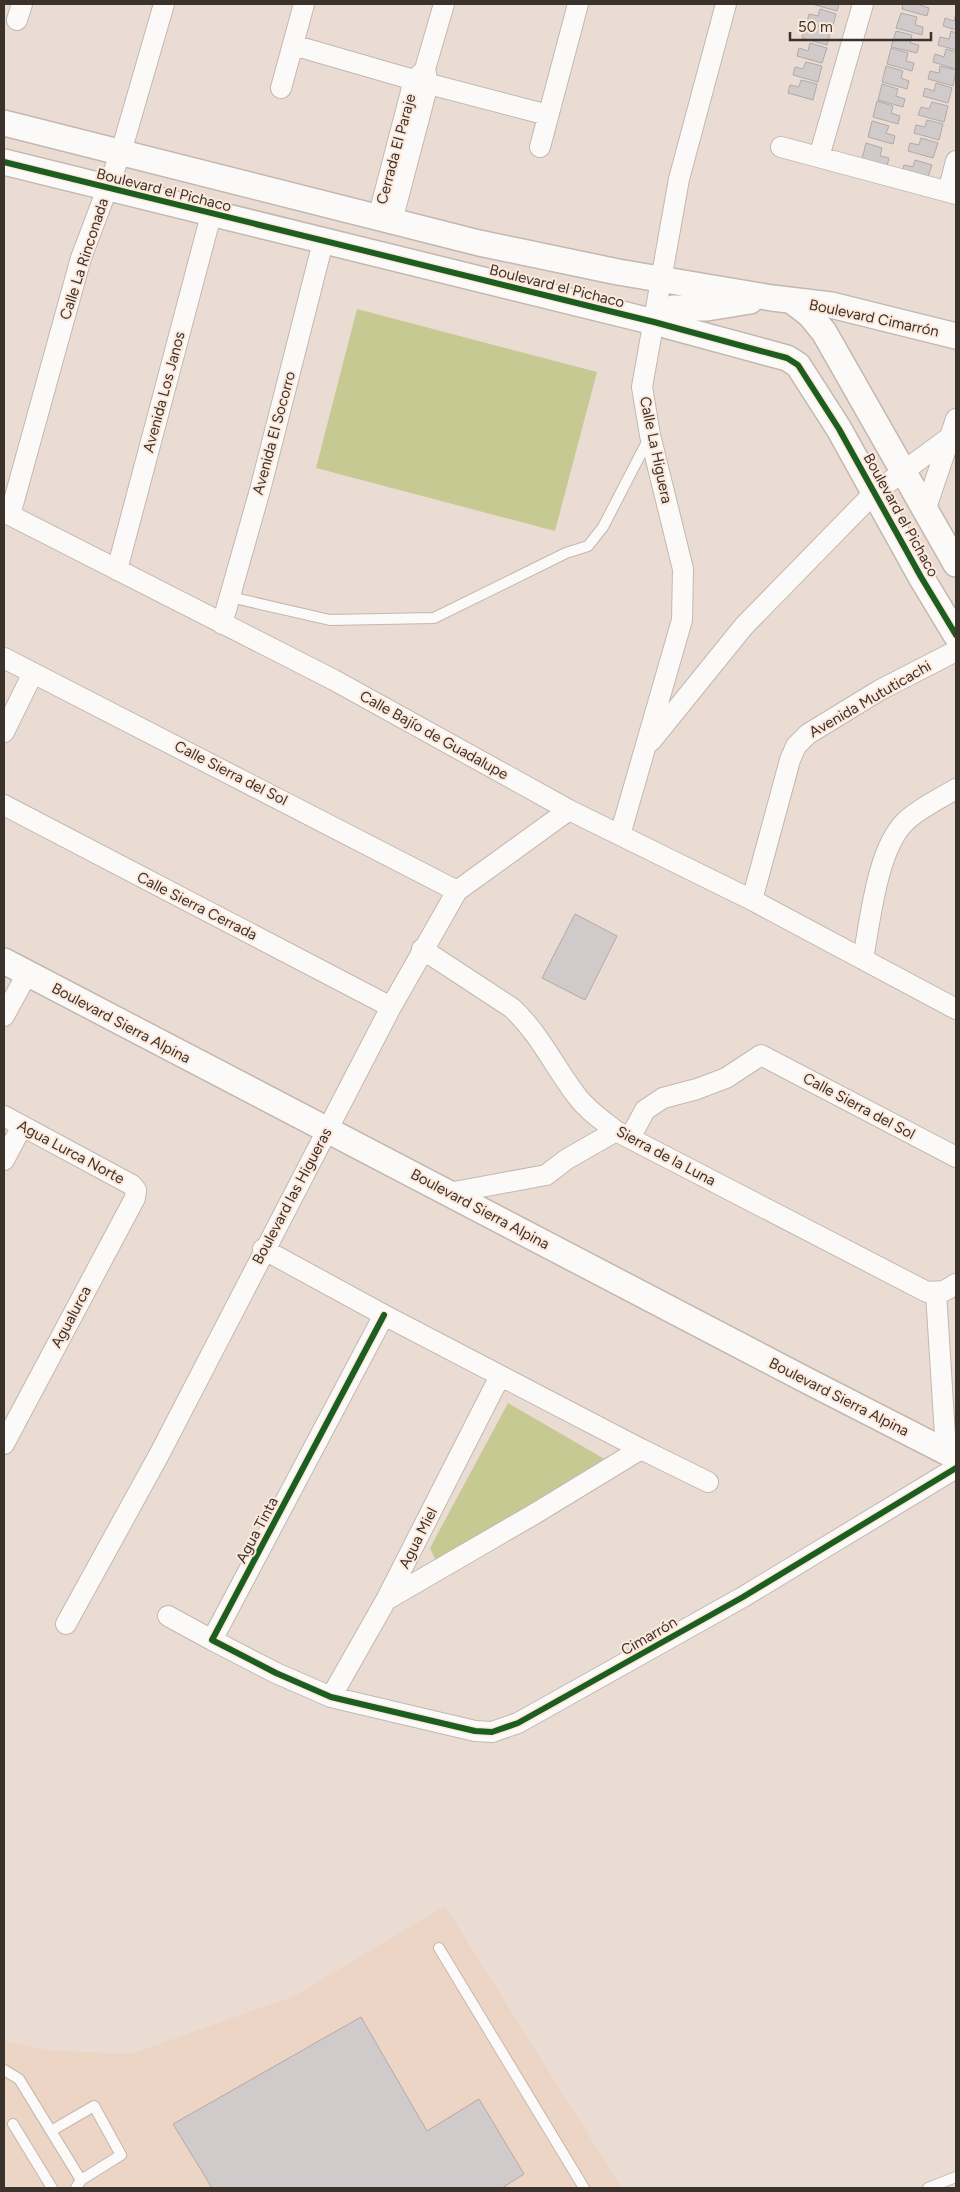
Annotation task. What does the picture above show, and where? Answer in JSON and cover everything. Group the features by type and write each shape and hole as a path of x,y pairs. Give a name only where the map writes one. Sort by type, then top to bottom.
{"street":[{"name":"Calle La Rinconada","path":"7,514 81,258 122,152 164,4"},
{"path":"281,88 304,4"},
{"name":"Cerrada El Paraje","path":"385,219 422,78 444,4"},
{"path":"540,148 578,4"},
{"name":"Calle La Higuera","path":"620,835 633,796 643,750 682,620 683,569 650,435 642,387 663,280 679,179 726,4"},
{"path":"819,158 863,4"},
{"name":"Cerrada El Paraje","path":"293,46 422,78 548,115"},
{"name":"Boulevard el Pichaco","path":"4,123 385,219 564,261 782,300 810,315 824,332 956,564"},
{"path":"781,147 952,193 956,161"},
{"name":"Boulevard el Pichaco","path":"4,162 212,215 654,322 786,358 798,365 839,429 956,635"},
{"name":"Avenida Los Janos","path":"117,570 212,215"},
{"name":"Avenida El Socorro","path":"222,624 260,490 324,242"},
{"path":"654,322 663,312 673,308 707,308 782,300"},
{"name":"Boulevard Cimarrón","path":"782,300 831,305 956,336"},
{"path":"643,750 744,626 874,493 902,472 953,428"},
{"path":"925,511 953,428"},
{"name":"Calle Bajío de Guadalupe","path":"7,514 334,680 569,810 752,900 956,1008"},
{"name":"Avenida Mututicachi","path":"752,900 790,760 796,746 808,734 880,690 956,651"},
{"name":"Calle Sierra del Sol","path":"4,658 457,891"},
{"path":"4,732 32,673"},
{"path":"863,959 882,866 893,838 905,821 956,789"},
{"name":"Calle Sierra Cerrada","path":"4,805 391,1006"},
{"name":"Boulevard las Higueras","path":"66,1624 160,1453 263,1249 391,1006 457,891 569,810"},
{"name":"Sierra de la Luna","path":"422,949 512,1008 524,1019 577,1097 596,1115 623,1134 927,1292 936,1293"},
{"name":"Boulevard Sierra Alpina","path":"4,961 953,1459"},
{"path":"4,1016 27,974"},
{"name":"Calle Sierra del Sol","path":"623,1134 645,1110 663,1098 697,1089 726,1078 761,1055 956,1157"},
{"name":"Agua Lurca Norte","path":"4,1116 132,1185 136,1190"},
{"path":"4,1160 22,1126"},
{"path":"449,1193 546,1175 567,1159 623,1134"},
{"name":"Agualurca","path":"4,1444 135,1198 136,1190"},
{"path":"263,1249 500,1376 708,1482"},
{"path":"953,1459 936,1293 944,1292 956,1284"},
{"name":"Agua Tinta","path":"212,1640 384,1315"},
{"name":"Agua Miel","path":"331,1697 386,1600 500,1376"},
{"path":"386,1600 536,1513 641,1449"},
{"name":"Cimarrón","path":"331,1697 475,1731 492,1732 518,1723 743,1597 953,1459"},
{"path":"168,1616 276,1673 331,1697"}],"lane":[{"path":"230,597 330,620 434,618 566,553 588,546 602,527 650,435"},
{"path":"439,1948 584,2188"},
{"path":"4,2070 19,2079 51,2131 78,2184 121,2155 94,2106 51,2131"},
{"path":"13,2124 52,2188"},
{"path":"928,2188 956,2177"}],"shaded area":[{"path":"445,1906 622,2188 4,2188 4,2041 48,2050 131,2054 294,1996"}],"green space":[{"path":"357,309 597,372 555,531 316,468"},
{"path":"508,1403 608,1461 436,1561 430,1548"}],"building":[{"path":"812,4 839,4 837,11"},
{"path":"903,4 921,4 929,8 927,16 902,9"},
{"path":"820,9 836,14 832,29 807,22 809,14 818,16"},
{"path":"901,13 917,17 915,25 923,27 922,35 896,28"},
{"path":"956,13 956,30 943,26 945,18 954,21"},
{"path":"815,26 831,30 827,45 802,38 804,31 813,33"},
{"path":"896,31 912,35 910,43 919,45 917,53 891,47"},
{"path":"951,31 956,33 956,50 938,45 940,37 949,39"},
{"path":"810,43 827,48 822,63 797,56 799,48 808,51"},
{"path":"891,48 908,53 906,61 914,63 912,71 887,64"},
{"path":"946,49 956,52 956,69 933,62 935,54 944,57"},
{"path":"806,62 822,66 818,82 793,75 795,67 803,69"},
{"path":"886,66 903,71 901,78 909,81 907,89 882,82"},
{"path":"940,66 956,70 953,86 928,79 930,71 939,73"},
{"path":"801,80 817,84 813,100 788,93 790,85 799,87"},
{"path":"936,83 952,88 948,103 923,96 925,88 934,91"},
{"path":"882,84 898,89 896,96 905,99 903,107 878,100"},
{"path":"877,101 893,106 891,113 900,116 898,124 873,117"},
{"path":"932,102 948,106 944,122 918,115 921,107 929,109"},
{"path":"927,120 943,124 939,140 914,133 916,125 925,127"},
{"path":"872,121 889,126 886,133 895,136 893,144 868,137"},
{"path":"921,138 938,143 933,158 908,151 910,143 919,145"},
{"path":"866,143 882,148 880,156 889,158 887,166 862,159"},
{"path":"915,160 932,165 927,180 902,173 904,165 913,167"},
{"path":"575,914 617,936 585,1000 542,978"},
{"path":"361,2017 427,2131 479,2099 524,2174 502,2188 212,2188 173,2124"}],"cycle path":[{"path":"4,162 654,322 787,358 798,365 839,429 921,577 956,635"},
{"path":"384,1315 212,1640 276,1673 331,1697 475,1731 492,1732 518,1723 743,1597 956,1468"}]}
